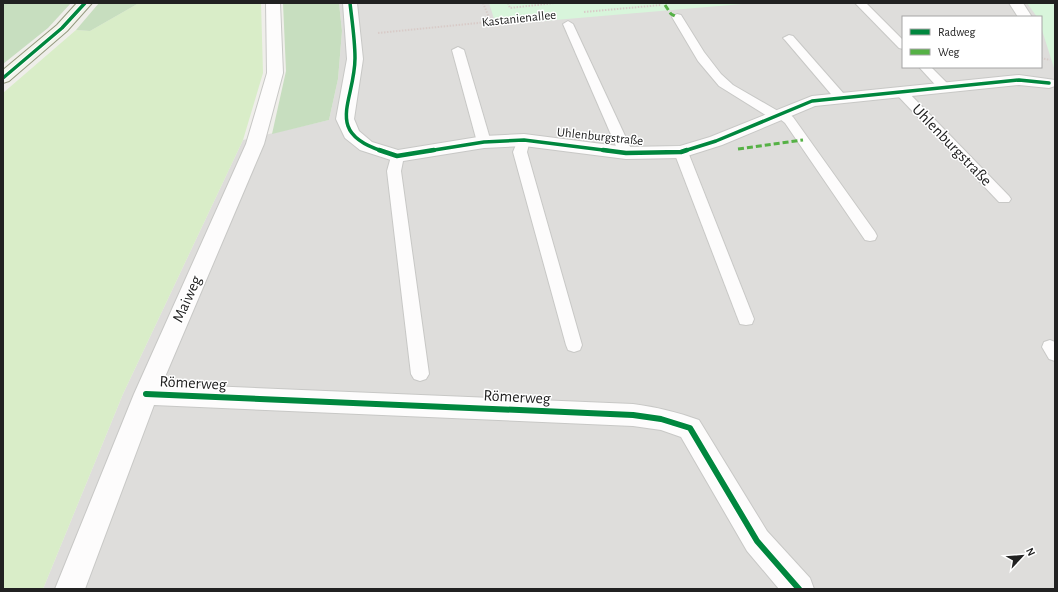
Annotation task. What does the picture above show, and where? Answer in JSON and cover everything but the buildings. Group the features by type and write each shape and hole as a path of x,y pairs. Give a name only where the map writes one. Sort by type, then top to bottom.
{"main road":[{"path":"3,78 62,28 85,3"}],"street":[{"name":"Maiweg","path":"70,589 146,394 255,144 275,73 273,3"},
{"name":"Uhlenburgstraße","path":"350,3 355,58 344,119 350,134 366,146 397,156 484,142 524,140 626,153 681,152 716,141 812,101 1019,80 1052,87"},
{"path":"1016,3 1024,16"},
{"path":"1042,67 1052,87"},
{"name":"Römerweg","path":"146,394 633,415 661,420 690,428 757,541 800,589"}],"lane":[{"path":"860,3 902,45"},
{"path":"677,17 712,70 724,83 745,97 767,107 788,120 870,236"},
{"name":"Uhlenburgstraße","path":"568,24 626,153"},
{"path":"789,38 840,97"},
{"path":"458,50 484,142"},
{"path":"926,68 945,88"},
{"name":"Uhlenburgstraße","path":"901,92 1004,199"},
{"path":"524,140 520,152 574,345"},
{"path":"681,152 746,319"},
{"path":"397,156 394,171 420,374"}],"path":[{"path":"483,3 491,22"},
{"path":"508,3 510,8 554,3"},
{"path":"623,3 625,8"},
{"path":"1042,58 1055,61"}],"shaded area":[{"path":"339,3 1055,3 1055,589 43,589 123,394 243,140 329,120 338,79 342,31"}],"green space":[{"path":"3,3 71,3 48,28 3,64"},
{"path":"99,3 139,3 90,31 76,30"},
{"path":"139,3 261,3 263,73 243,140 123,394 43,589 3,589 3,93 76,30 90,31"},
{"path":"283,3 339,3 342,31 338,79 329,120 272,134 286,71"},
{"path":"489,3 754,3 496,25"},
{"path":"1027,3 1055,3 1055,71 1042,30 1042,16 1036,16"}],"marked path":[{"path":"665,5 671,14 677,17"},
{"path":"738,149 803,140"}],"cycle path":[{"path":"3,78 62,28 85,3"},
{"path":"350,3 355,59 345,119 351,134 366,146 397,156 484,142 524,140 626,153 681,152 716,141 812,101 1019,80 1049,83"},
{"path":"146,394 633,415 661,419 690,428 757,541 799,589"}]}
